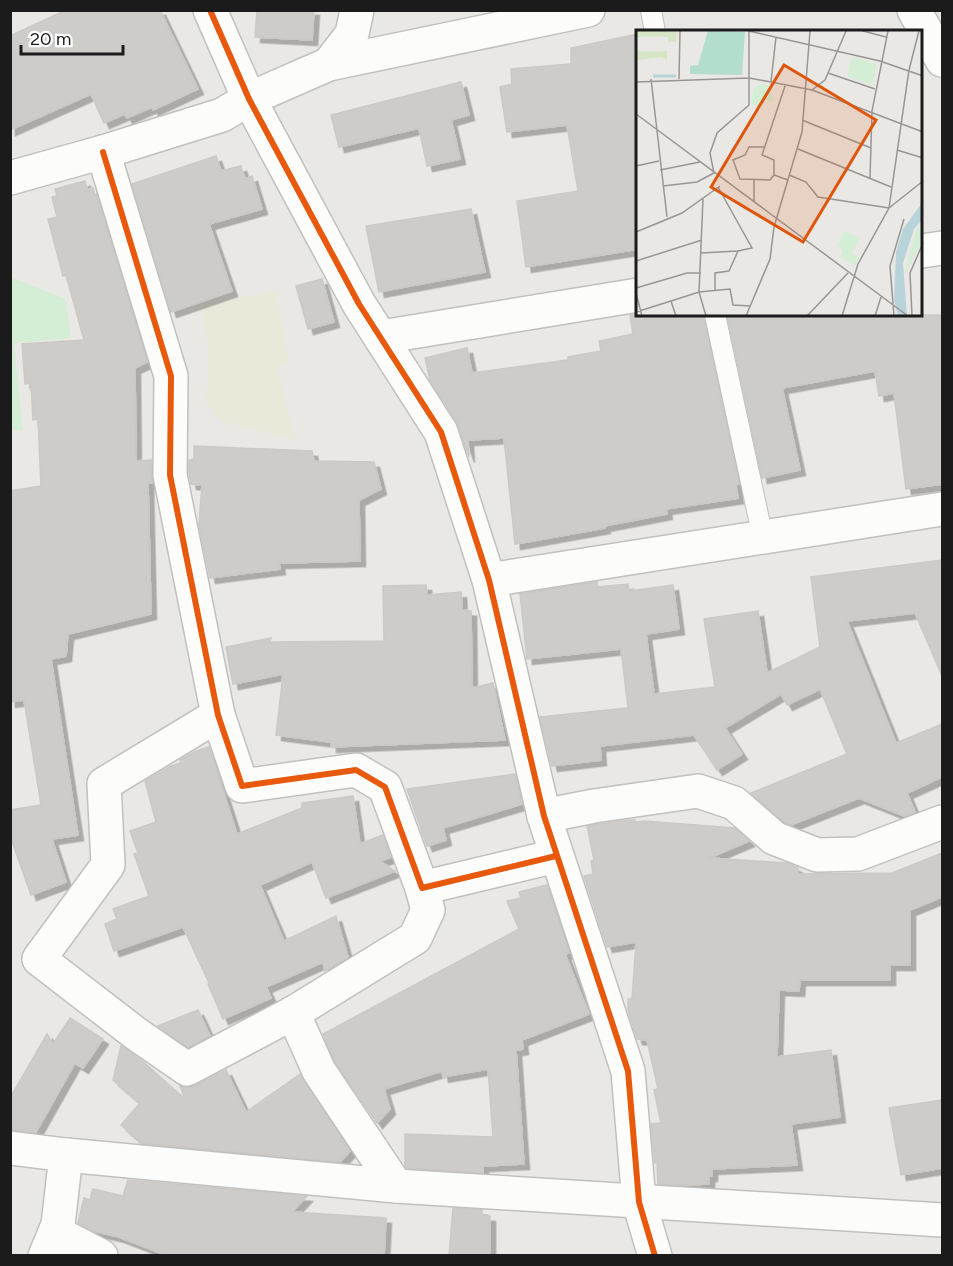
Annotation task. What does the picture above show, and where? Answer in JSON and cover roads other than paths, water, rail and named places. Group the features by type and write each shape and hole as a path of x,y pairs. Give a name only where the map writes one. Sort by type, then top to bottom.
{"street":[{"path":"210,10 249,99 359,304 441,432 489,580 544,816 628,1071 639,1202 656,1256"},
{"path":"329,64 352,34 357,10"},
{"path":"10,178 222,115 249,99 329,64 588,10"},
{"path":"914,10 942,60"},
{"path":"103,152 171,376 170,475 218,715 242,786 356,770 385,788 428,910 414,938 293,1013 187,1069 135,1033 39,959 108,865 104,784 218,715"},
{"path":"923,251 942,248"},
{"path":"381,338 636,295"},
{"path":"489,580 942,509"},
{"path":"544,816 594,806 698,791 734,803 774,838 818,855 858,854 942,822"},
{"path":"422,888 556,856"},
{"path":"293,1013 319,1071 396,1186"},
{"path":"10,1148 396,1186 942,1220"},
{"path":"66,1155 58,1225 50,1244 101,1256"}],"lane":[{"path":"651,10 655,30"},
{"path":"715,316 763,538"}]}
